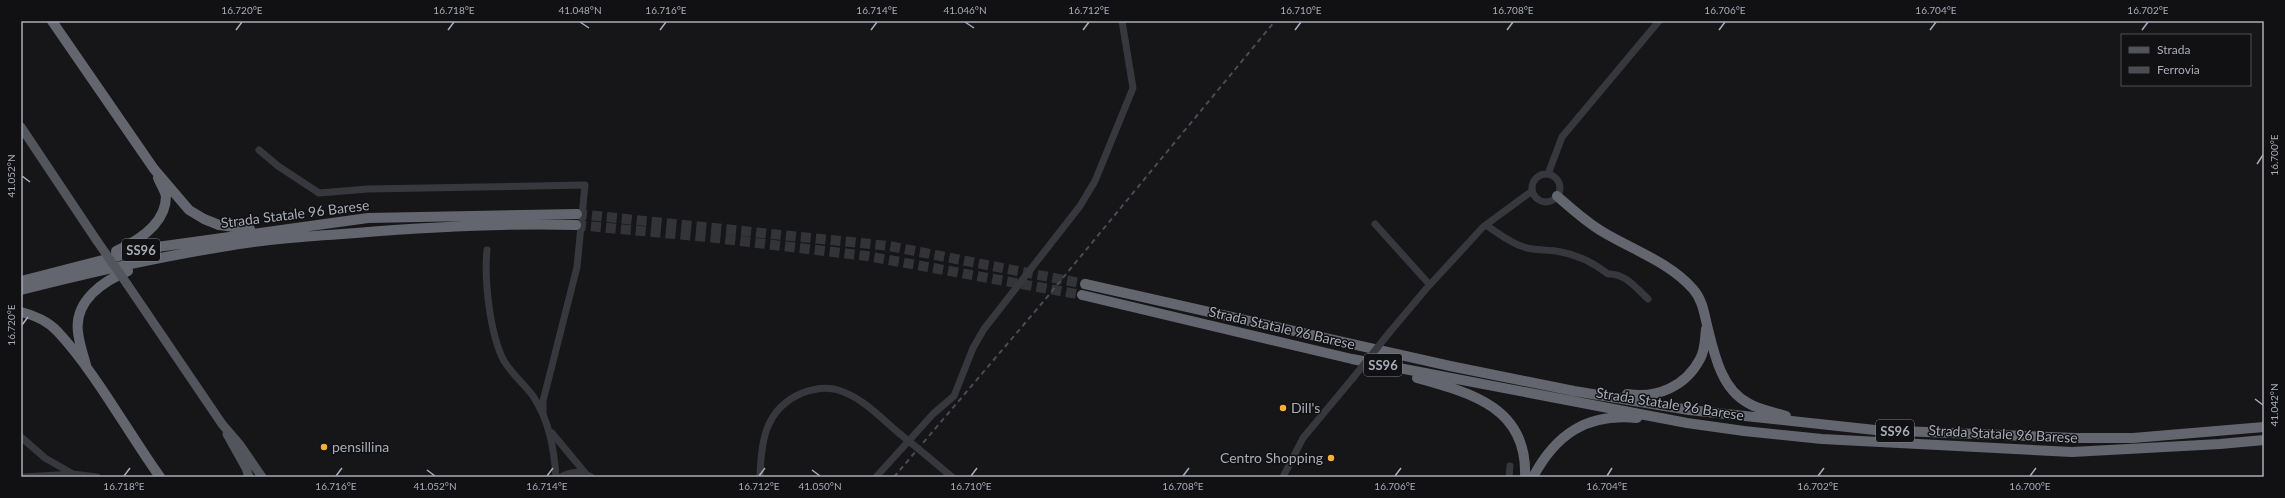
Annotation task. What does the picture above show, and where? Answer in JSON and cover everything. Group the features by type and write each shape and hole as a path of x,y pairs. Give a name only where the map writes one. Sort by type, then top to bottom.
{"highway":[{"path":"52,21 154,169 189,210 204,219 219,225 263,231"},
{"path":"94,261 130,245 145,235 156,224 166,195 154,169"},
{"path":"1558,196 1576,213 1602,232 1648,256 1685,280 1694,290 1703,306 1722,376 1734,394 1749,404 1802,422"},
{"name":"Strada Statale 96 Barese","path":"21,282 94,261 150,248 263,231 368,218 577,214"},
{"name":"Strada Statale 96 Barese","path":"21,290 156,258 223,246 316,236 430,227 514,223 576,225"},
{"path":"87,369 77,331 81,306 93,291 111,278 156,258"},
{"name":"Strada Statale 96 Barese","path":"1085,284 1450,366 1574,391 1689,410 1875,430 2075,438 2133,438 2264,427"},
{"name":"Strada Statale 96 Barese","path":"1082,295 1352,359 1687,423 1822,439 2072,452 2220,444 2264,440"},
{"path":"21,312 43,321 58,331 87,369 160,477"},
{"path":"1574,391 1591,389 1633,395 1657,394 1676,387 1701,359 1707,325"},
{"path":"1352,359 1461,390 1482,399 1500,412 1515,432 1526,457 1525,477"},
{"path":"1533,477 1542,461 1558,440 1574,429 1589,422 1634,418 1687,423"}],"main road":[{"path":"21,127 222,424 250,477"},
{"path":"222,424 240,445 262,477"}],"street":[{"path":"876,477 933,414 954,396 973,348 984,329 1080,206 1095,181 1133,88 1122,21"},
{"path":"1548,174 1562,137 1659,21"},
{"path":"259,150 278,166 319,194 368,189 585,185 577,267 543,401 543,414"},
{"path":"1283,477 1304,438 1429,284 1486,225 1532,191 1535,179 1548,174 1552,175 1559,182 1560,187 1558,196 1545,202 1537,199 1532,191"},
{"path":"1375,224 1429,284"},
{"path":"1486,225 1522,247 1541,251 1560,251 1598,266 1608,274 1614,274 1625,278 1648,299"},
{"path":"487,250 486,281 501,354 513,372 533,396 543,414 549,430 556,477"},
{"path":"760,477 761,448 767,429 776,410 792,398 815,388 837,390 861,401 952,477"},
{"path":"549,430 589,476"},
{"path":"21,437 45,458 73,474"},
{"path":"1509,477 1510,466"},
{"path":"1287,468 1292,477"},
{"path":"561,477 570,473 589,476"},
{"path":"23,477 73,474 97,477"}],"tunnel":[{"path":"577,214 889,246 1085,284"},
{"path":"576,225 707,237 867,256 1082,295"}],"railway":[{"path":"894,477 1043,302 1275,21"}],"place":[{"name":"Dill's","path":"1283,408"},
{"name":"pensillina","path":"324,447"},
{"name":"Centro Shopping","path":"1331,458"}]}
